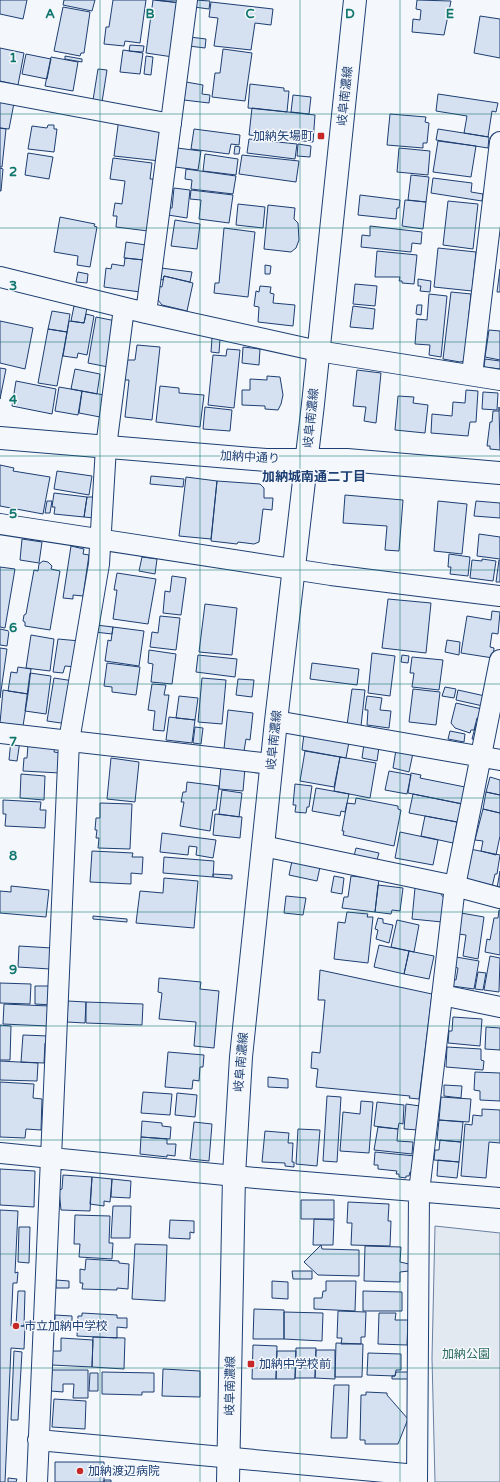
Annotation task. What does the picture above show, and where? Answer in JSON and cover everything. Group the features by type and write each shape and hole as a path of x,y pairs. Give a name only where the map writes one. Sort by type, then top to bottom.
{"main road":[{"name":"岐阜南濃線","path":"228,1482 234,1175 241,1057 262,846 307,459 355,0"},
{"name":"加納中通り","path":"0,438 266,460 347,460 500,473"}],"street":[{"path":"146,313 187,0"},
{"path":"0,92 171,124"},
{"path":"472,375 500,142"},
{"path":"0,277 124,308 318,351 500,380"},
{"path":"37,1482 69,741 99,564 106,447 124,308"},
{"path":"0,524 294,569 500,596"},
{"path":"38,1440 228,1457 417,1478 419,1192 454,886 500,660"},
{"path":"276,720 500,760"},
{"path":"0,733 271,764"},
{"path":"262,846 454,886 500,898"},
{"path":"442,995 500,1007"},
{"path":"0,1153 419,1192 500,1198"}],"green space":[{"name":"加納公園","path":"435,1226 500,1233 500,1482 435,1482 432,1358"}],"building":[{"path":"0,0 27,0 23,19 0,14"},
{"path":"64,0 95,0 92,11 63,5"},
{"path":"113,0 146,0 140,43 125,41 124,46 104,44 106,27 109,27"},
{"path":"153,0 181,3 173,57 146,53"},
{"path":"156,0 181,0 181,3"},
{"path":"195,0 210,1 209,9 194,7"},
{"path":"417,0 451,1 444,35 412,32 413,19 420,20 421,10 416,9"},
{"path":"211,2 273,9 271,25 255,23 251,50 214,46 218,18 209,17"},
{"path":"63,7 90,12 84,53 81,53 80,56 54,51"},
{"path":"480,16 500,19 500,58 474,53"},
{"path":"190,37 206,39 205,48 189,46"},
{"path":"130,45 144,46 143,52 129,51"},
{"path":"0,48 24,53 18,85 0,81"},
{"path":"223,49 252,53 245,101 212,97 215,73 220,73"},
{"path":"123,50 143,53 140,74 120,72"},
{"path":"26,54 51,59 47,79 22,74"},
{"path":"65,56 82,59 82,62 65,59"},
{"path":"146,56 153,57 151,75 144,74"},
{"path":"51,57 78,62 73,91 45,86"},
{"path":"98,69 107,70 102,102 93,100"},
{"path":"186,82 203,85 202,94 210,95 209,103 184,100"},
{"path":"250,84 284,88 284,91 289,91 287,112 248,108"},
{"path":"438,94 498,103 496,112 492,111 488,137 464,133 467,116 436,111"},
{"path":"293,95 311,97 309,114 291,112"},
{"path":"0,101 14,103 9,129 0,128"},
{"path":"252,108 315,115 313,142 249,135"},
{"path":"390,114 426,117 425,122 429,123 427,143 423,143 423,148 387,145"},
{"path":"119,118 153,124 163,138 160,161 114,156"},
{"path":"48,125 54,125 54,129 57,129 54,152 28,149 32,126 47,128"},
{"path":"0,128 6,129 2,167 0,167"},
{"path":"194,129 240,135 239,145 231,144 229,154 191,149"},
{"path":"438,129 489,137 488,148 436,140"},
{"path":"249,139 297,144 295,159 247,153"},
{"path":"438,141 476,146 471,177 433,172"},
{"path":"298,144 311,146 310,157 297,156"},
{"path":"235,146 240,147 239,154 234,154"},
{"path":"177,148 201,151 198,170 175,167"},
{"path":"399,148 430,151 428,175 397,172"},
{"path":"28,153 53,157 49,179 25,175"},
{"path":"205,154 238,159 236,175 203,171"},
{"path":"242,155 299,161 296,182 239,174"},
{"path":"113,158 152,163 150,179 155,179 148,231 116,227 117,216 113,216 115,203 122,204 125,181 110,179"},
{"path":"0,168 3,169 1,191 0,191"},
{"path":"186,169 236,176 233,194 191,189 192,180 185,179"},
{"path":"411,175 429,177 426,202 408,200"},
{"path":"433,178 472,183 471,192 483,194 482,201 431,193"},
{"path":"174,188 190,190 187,218 168,215 168,208 172,208"},
{"path":"191,190 233,195 229,223 199,219 201,200 190,199"},
{"path":"360,195 400,200 399,208 397,208 396,219 358,215"},
{"path":"405,200 426,202 423,229 402,226"},
{"path":"448,201 478,204 473,249 443,245"},
{"path":"238,204 265,207 263,228 236,225"},
{"path":"268,205 295,208 294,219 298,223 299,240 296,248 291,252 264,249"},
{"path":"60,217 95,224 94,226 97,227 90,267 77,265 78,256 54,252"},
{"path":"175,220 200,224 197,249 171,246"},
{"path":"370,226 422,232 421,244 412,243 411,252 361,247 362,235 370,236"},
{"path":"224,228 255,232 248,297 214,293 215,283 219,283"},
{"path":"126,242 146,245 144,260 124,258"},
{"path":"438,248 476,252 472,291 434,287"},
{"path":"377,251 417,255 414,284 402,283 402,281 399,281 400,277 375,277"},
{"path":"125,258 144,260 140,292 104,287 106,268 111,269 112,264 124,266"},
{"path":"265,265 271,266 270,274 265,274"},
{"path":"161,268 192,272 190,282 164,276 163,280 159,279"},
{"path":"500,269 500,292 497,292"},
{"path":"78,272 88,274 87,283 76,282"},
{"path":"164,276 193,283 187,311 162,305 155,296 157,286 162,287"},
{"path":"418,279 431,281 430,292 420,291 421,286 418,286"},
{"path":"355,284 377,286 375,306 353,304"},
{"path":"260,286 271,287 270,293 274,294 273,303 295,305 293,326 258,322 259,307 254,306 256,291 259,292"},
{"path":"451,292 471,294 464,361 460,362 443,359"},
{"path":"429,294 447,296 441,357 429,355 430,345 415,344 417,319 427,320"},
{"path":"417,305 422,305 421,315 416,314"},
{"path":"74,306 87,308 84,323 71,321"},
{"path":"353,306 375,309 373,329 350,327"},
{"path":"52,311 70,314 67,332 48,329"},
{"path":"86,314 94,316 87,355 78,353 77,358 63,356 69,321 84,323"},
{"path":"96,317 116,321 108,367 88,363"},
{"path":"0,321 33,328 25,369 0,363"},
{"path":"48,329 67,332 57,386 38,383"},
{"path":"489,330 500,331 500,360 485,357"},
{"path":"212,338 220,339 219,353 211,352"},
{"path":"137,345 160,347 152,420 125,417 129,380 123,380 125,360 135,360"},
{"path":"243,347 260,349 259,365 242,363"},
{"path":"227,349 240,350 234,408 208,405 213,355 226,356"},
{"path":"485,359 500,361 500,369 484,367"},
{"path":"0,368 6,369 0,399"},
{"path":"75,369 100,374 97,394 71,389"},
{"path":"357,370 381,373 376,423 364,421 366,407 353,406"},
{"path":"267,376 280,377 283,395 278,410 265,409 265,406 242,405 242,390 250,390 250,379 267,380"},
{"path":"16,381 56,389 52,414 12,406"},
{"path":"160,386 179,388 179,393 204,395 200,427 156,422"},
{"path":"59,387 82,391 78,415 55,411"},
{"path":"466,390 478,391 476,422 470,422 468,436 431,433 432,414 452,416 453,402 465,403"},
{"path":"82,391 104,395 100,417 79,413"},
{"path":"483,392 498,393 497,410 482,409"},
{"path":"398,396 414,397 413,403 428,405 425,433 395,430"},
{"path":"205,407 232,410 230,431 203,429"},
{"path":"499,407 500,450 490,449 490,446 487,446 493,411 499,411"},
{"path":"0,465 14,468 13,471 50,477 43,514 0,506"},
{"path":"57,471 92,476 89,495 54,489"},
{"path":"151,476 184,479 183,487 150,484"},
{"path":"186,477 217,481 211,539 179,536"},
{"path":"217,481 260,484 264,488 264,498 273,498 272,510 263,509 259,542 254,544 238,542 237,544 211,541"},
{"path":"54,493 87,497 84,517 54,514 55,507 52,507"},
{"path":"345,495 403,500 399,551 385,550 387,526 343,523"},
{"path":"87,497 95,497 94,518 84,517"},
{"path":"47,501 52,501 50,513 45,513"},
{"path":"438,501 467,504 462,554 434,551"},
{"path":"476,501 500,503 500,518 474,516"},
{"path":"479,534 500,537 500,559 477,556"},
{"path":"22,539 42,542 39,563 20,560"},
{"path":"71,546 84,549 83,554 89,555 83,596 73,595 73,599 63,598"},
{"path":"449,554 470,557 468,576 450,574 451,567 448,567"},
{"path":"142,557 157,559 155,574 139,571"},
{"path":"482,559 496,561 493,581 470,578 472,560 482,561"},
{"path":"499,560 500,582 496,582"},
{"path":"43,561 48,562 52,566 51,569 60,571 50,630 25,626 25,622 23,621 24,615 26,614 34,570 38,571 39,564"},
{"path":"0,567 15,569 5,628 0,627"},
{"path":"117,573 156,579 148,624 113,619 117,590 114,590"},
{"path":"172,576 186,578 181,615 163,613 165,591 170,592"},
{"path":"388,599 431,603 426,653 382,648"},
{"path":"205,604 237,608 232,655 199,652"},
{"path":"492,611 500,612 498,634 492,633 490,647 494,648 493,658 461,653 467,616 491,620"},
{"path":"160,616 180,618 176,650 150,647 152,632 158,633"},
{"path":"96,625 113,627 112,634 95,632"},
{"path":"113,627 144,631 139,666 105,661 108,640 111,641"},
{"path":"0,629 9,631 7,646 0,645"},
{"path":"31,635 54,639 50,671 26,668"},
{"path":"58,639 80,641 76,667 65,666 63,673 53,672"},
{"path":"447,640 460,642 459,655 445,652"},
{"path":"0,648 7,649 0,698"},
{"path":"149,650 176,654 172,684 151,682 153,664 148,663"},
{"path":"372,653 395,656 390,696 368,693"},
{"path":"198,655 237,659 235,677 196,672"},
{"path":"402,655 409,656 408,663 401,662"},
{"path":"412,657 443,660 439,690 412,687 414,673 410,673"},
{"path":"107,663 140,667 136,695 112,692 112,687 104,686"},
{"path":"312,663 359,669 357,685 310,679"},
{"path":"18,667 31,669 28,694 8,691 11,672 17,673"},
{"path":"30,673 51,676 46,714 25,711"},
{"path":"54,678 74,681 68,724 47,721"},
{"path":"202,678 226,680 222,724 198,722"},
{"path":"238,679 254,680 252,697 236,695"},
{"path":"152,684 166,685 164,695 169,695 164,731 153,730 155,711 148,710"},
{"path":"445,687 456,689 454,698 442,696"},
{"path":"352,689 365,690 361,726 347,725"},
{"path":"413,689 440,692 436,725 409,722"},
{"path":"3,690 28,694 23,726 0,723"},
{"path":"458,690 485,696 483,706 456,700"},
{"path":"179,696 198,698 195,720 176,718"},
{"path":"367,696 382,698 380,710 391,711 389,728 367,725 368,710 365,710"},
{"path":"456,703 482,709 479,718 477,718 474,730 471,730 470,733 455,728 451,723"},
{"path":"228,710 253,713 250,740 246,739 244,751 224,749"},
{"path":"169,717 195,720 192,743 166,740"},
{"path":"476,724 480,725 477,740 472,739"},
{"path":"195,727 203,728 201,744 193,743"},
{"path":"450,731 465,734 464,742 448,739"},
{"path":"304,734 349,742 346,758 302,750"},
{"path":"11,740 20,741 17,761 9,760"},
{"path":"364,744 379,747 377,761 362,758"},
{"path":"28,745 55,747 54,752 61,753 60,773 23,771 24,758 27,758"},
{"path":"396,750 413,753 409,772 393,768"},
{"path":"305,751 340,757 334,787 300,781"},
{"path":"340,757 376,763 370,798 334,791"},
{"path":"111,758 139,762 135,802 107,799"},
{"path":"221,766 245,768 243,791 219,789"},
{"path":"389,771 411,775 407,794 385,790"},
{"path":"411,773 421,775 420,778 465,787 462,804 408,793"},
{"path":"21,774 45,776 44,800 20,798"},
{"path":"490,777 500,780 500,795 486,792"},
{"path":"187,782 219,786 216,810 213,810 210,831 180,826 184,802 181,802 183,792 186,792"},
{"path":"295,784 312,786 309,807 307,807 306,813 295,812 296,805 293,805"},
{"path":"316,788 349,794 345,812 341,811 340,816 312,811"},
{"path":"222,790 242,793 239,817 219,814"},
{"path":"486,792 500,795 500,813 483,809"},
{"path":"413,794 463,804 457,822 409,813"},
{"path":"356,798 398,806 398,809 401,810 394,846 343,835 344,831 342,831 347,803 355,804"},
{"path":"3,800 41,802 40,810 46,810 45,828 5,826 6,814 3,814"},
{"path":"100,803 132,804 130,849 98,848 99,838 96,838 97,830 95,830 96,818 100,818"},
{"path":"483,809 500,813 500,836 496,855 481,851 483,841 475,840"},
{"path":"215,814 242,817 240,838 213,835"},
{"path":"425,816 457,822 453,843 421,836"},
{"path":"400,832 438,840 433,865 395,858"},
{"path":"162,833 216,840 213,858 196,855 197,847 189,846 188,855 160,852"},
{"path":"356,848 379,853 377,860 354,856"},
{"path":"470,849 500,855 497,874 495,874 492,887 469,881 465,873"},
{"path":"92,851 133,853 132,857 143,857 142,874 131,873 131,884 90,882"},
{"path":"164,857 214,861 213,877 163,873"},
{"path":"292,861 320,867 317,881 289,875"},
{"path":"500,871 500,888 497,888"},
{"path":"213,874 232,875 232,879 213,877"},
{"path":"334,876 344,878 342,894 331,892"},
{"path":"351,876 379,879 375,912 342,908 344,897 348,897"},
{"path":"164,878 198,881 194,928 136,923 140,891 163,893"},
{"path":"378,885 403,888 400,911 392,910 391,914 375,912"},
{"path":"11,886 49,890 46,917 0,913 0,891 11,892"},
{"path":"415,888 440,893 444,898 442,922 412,919"},
{"path":"286,896 306,898 303,915 284,913"},
{"path":"499,910 500,955 485,952 487,939 490,940 494,918 498,918"},
{"path":"347,912 368,914 367,917 373,917 368,963 334,959 338,922 345,923"},
{"path":"461,913 484,917 478,959 463,956 466,935 458,934"},
{"path":"93,916 127,919 127,922 93,919"},
{"path":"378,918 383,919 383,923 393,925 389,943 376,939 378,930 375,929"},
{"path":"397,920 419,925 414,952 391,947"},
{"path":"379,945 409,951 404,974 374,967"},
{"path":"19,946 52,948 50,969 18,967"},
{"path":"409,951 434,956 429,979 404,974"},
{"path":"490,956 500,958 499,992 484,990"},
{"path":"456,957 479,961 474,989 452,986 453,979 456,980 458,968 454,967"},
{"path":"320,970 432,994 419,1099 409,1098 410,1096 316,1087 318,1069 311,1068 312,1052 320,1053 325,1000 318,1000"},
{"path":"478,972 486,973 483,990 475,989"},
{"path":"159,978 201,982 200,989 219,991 214,1048 194,1046 196,1022 159,1019 162,993 158,992"},
{"path":"0,983 31,984 30,1004 0,1003"},
{"path":"35,986 53,986 53,1005 35,1004"},
{"path":"68,1001 86,1002 85,1023 67,1022"},
{"path":"86,1002 143,1004 142,1025 86,1023"},
{"path":"4,1004 49,1006 48,1026 3,1024"},
{"path":"453,1017 482,1019 480,1046 448,1043 449,1031 452,1031"},
{"path":"0,1025 11,1026 10,1060 0,1060"},
{"path":"486,1027 500,1028 500,1050 485,1049"},
{"path":"23,1035 48,1036 48,1044 45,1043 44,1063 21,1062"},
{"path":"447,1047 481,1049 481,1060 484,1061 483,1070 446,1067"},
{"path":"168,1052 204,1055 203,1067 200,1067 199,1081 193,1080 192,1089 165,1087"},
{"path":"0,1061 38,1063 37,1081 0,1080"},
{"path":"475,1072 500,1073 500,1101 480,1100 480,1091 474,1090"},
{"path":"268,1077 288,1079 288,1088 268,1087"},
{"path":"0,1082 34,1084 33,1098 42,1099 41,1130 26,1129 25,1138 0,1137"},
{"path":"444,1085 462,1086 461,1098 444,1096"},
{"path":"143,1092 172,1094 170,1115 141,1113"},
{"path":"177,1093 197,1095 195,1117 175,1115"},
{"path":"327,1096 341,1097 337,1162 323,1161"},
{"path":"441,1097 471,1099 469,1122 439,1120"},
{"path":"361,1101 373,1102 369,1153 340,1151 343,1112 360,1114"},
{"path":"377,1102 404,1105 403,1124 399,1123 398,1129 374,1126"},
{"path":"406,1104 420,1106 418,1130 404,1129"},
{"path":"482,1109 500,1110 500,1143 489,1142 486,1178 461,1176 465,1124 472,1125 473,1115 482,1116"},
{"path":"439,1120 463,1122 461,1142 437,1140"},
{"path":"142,1121 162,1123 162,1126 171,1127 170,1139 141,1137"},
{"path":"194,1122 212,1124 209,1161 190,1159"},
{"path":"378,1127 398,1129 397,1141 413,1142 412,1154 374,1150"},
{"path":"298,1129 320,1130 317,1166 296,1164"},
{"path":"265,1131 289,1133 288,1143 293,1143 292,1162 294,1162 294,1167 285,1166 285,1163 262,1162"},
{"path":"141,1137 167,1139 167,1144 176,1144 175,1156 167,1155 167,1157 140,1154"},
{"path":"440,1140 461,1142 459,1162 434,1160 435,1150 439,1150"},
{"path":"375,1152 415,1156 413,1173 410,1172 409,1176 406,1176 406,1178 399,1177 399,1174 396,1174 397,1171 378,1169 378,1165 374,1165"},
{"path":"438,1160 459,1162 457,1178 437,1176"},
{"path":"0,1169 35,1171 34,1207 0,1205"},
{"path":"63,1175 92,1177 90,1211 61,1210 59,1190 62,1189"},
{"path":"92,1177 112,1179 110,1202 104,1201 104,1206 90,1204"},
{"path":"112,1179 131,1181 130,1198 111,1197"},
{"path":"301,1200 334,1200 334,1219 301,1219"},
{"path":"348,1202 389,1204 388,1221 391,1221 390,1246 351,1245 352,1223 347,1223"},
{"path":"113,1206 131,1206 130,1238 111,1238"},
{"path":"0,1210 18,1211 15,1273 18,1272 17,1283 13,1283 11,1326 25,1326 24,1349 11,1348 5,1482 0,1482"},
{"path":"75,1215 110,1216 109,1243 113,1243 112,1259 79,1257 80,1244 74,1244"},
{"path":"314,1219 334,1220 333,1245 313,1245"},
{"path":"170,1220 194,1221 194,1233 190,1232 190,1239 169,1238"},
{"path":"19,1227 30,1227 29,1263 18,1262"},
{"path":"135,1244 167,1245 165,1301 132,1299"},
{"path":"321,1245 322,1249 359,1250 359,1276 318,1275 304,1262"},
{"path":"365,1246 401,1247 400,1262 409,1264 409,1271 400,1272 400,1282 364,1281"},
{"path":"86,1259 119,1261 119,1263 129,1264 128,1289 82,1289 83,1283 80,1283 80,1269 85,1270"},
{"path":"292,1271 312,1271 312,1279 293,1279"},
{"path":"56,1280 69,1281 69,1288 56,1288"},
{"path":"272,1281 288,1282 288,1299 272,1298"},
{"path":"326,1281 356,1281 355,1311 314,1309 314,1298 322,1298 323,1291 326,1291"},
{"path":"18,1291 25,1291 24,1326 16,1326"},
{"path":"363,1291 402,1292 402,1311 363,1311"},
{"path":"254,1309 284,1310 284,1339 253,1339"},
{"path":"338,1311 366,1312 365,1337 361,1337 361,1344 341,1344 342,1338 337,1338"},
{"path":"284,1312 323,1313 322,1341 284,1339"},
{"path":"82,1313 117,1315 117,1318 127,1318 127,1328 117,1327 117,1338 77,1336 78,1316 82,1316"},
{"path":"379,1313 396,1313 395,1320 408,1320 407,1345 378,1344"},
{"path":"55,1315 72,1316 72,1329 55,1328"},
{"path":"93,1337 125,1338 124,1369 92,1367"},
{"path":"61,1338 93,1340 92,1367 52,1365 52,1351 61,1351"},
{"path":"336,1343 363,1344 362,1377 335,1377"},
{"path":"253,1345 277,1346 276,1379 252,1379"},
{"path":"296,1348 316,1348 315,1378 295,1378"},
{"path":"316,1350 335,1350 335,1379 315,1378"},
{"path":"14,1351 22,1352 18,1420 11,1420"},
{"path":"277,1351 296,1351 295,1379 276,1379"},
{"path":"368,1353 401,1354 401,1370 396,1370 395,1376 367,1375"},
{"path":"163,1369 200,1371 200,1397 162,1396"},
{"path":"52,1370 88,1370 88,1398 73,1398 74,1384 63,1384 63,1392 51,1391"},
{"path":"102,1372 154,1373 154,1392 142,1392 142,1395 102,1394"},
{"path":"396,1372 411,1372 411,1379 392,1379 392,1376 395,1376"},
{"path":"90,1373 98,1373 98,1391 89,1391"},
{"path":"334,1385 349,1385 347,1438 331,1438"},
{"path":"366,1392 387,1393 387,1395 408,1419 398,1444 365,1444 365,1440 360,1440 361,1395 366,1395"},
{"path":"54,1399 86,1401 85,1429 52,1427"},
{"name":"加納渡辺病院","path":"55,1462 104,1462 104,1482 55,1482"},
{"path":"8,1478 17,1479 16,1482 8,1482"},
{"path":"104,1480 111,1480 111,1482 104,1482"}],"place":[{"name":"加納矢場町","path":"321,136"},
{"name":"市立加納中学校","path":"16,1326"},
{"name":"加納中学校前","path":"251,1364"},
{"name":"加納渡辺病院","path":"80,1471"}],"district":[{"name":"加納城南通二丁目","path":"314,477"}]}
